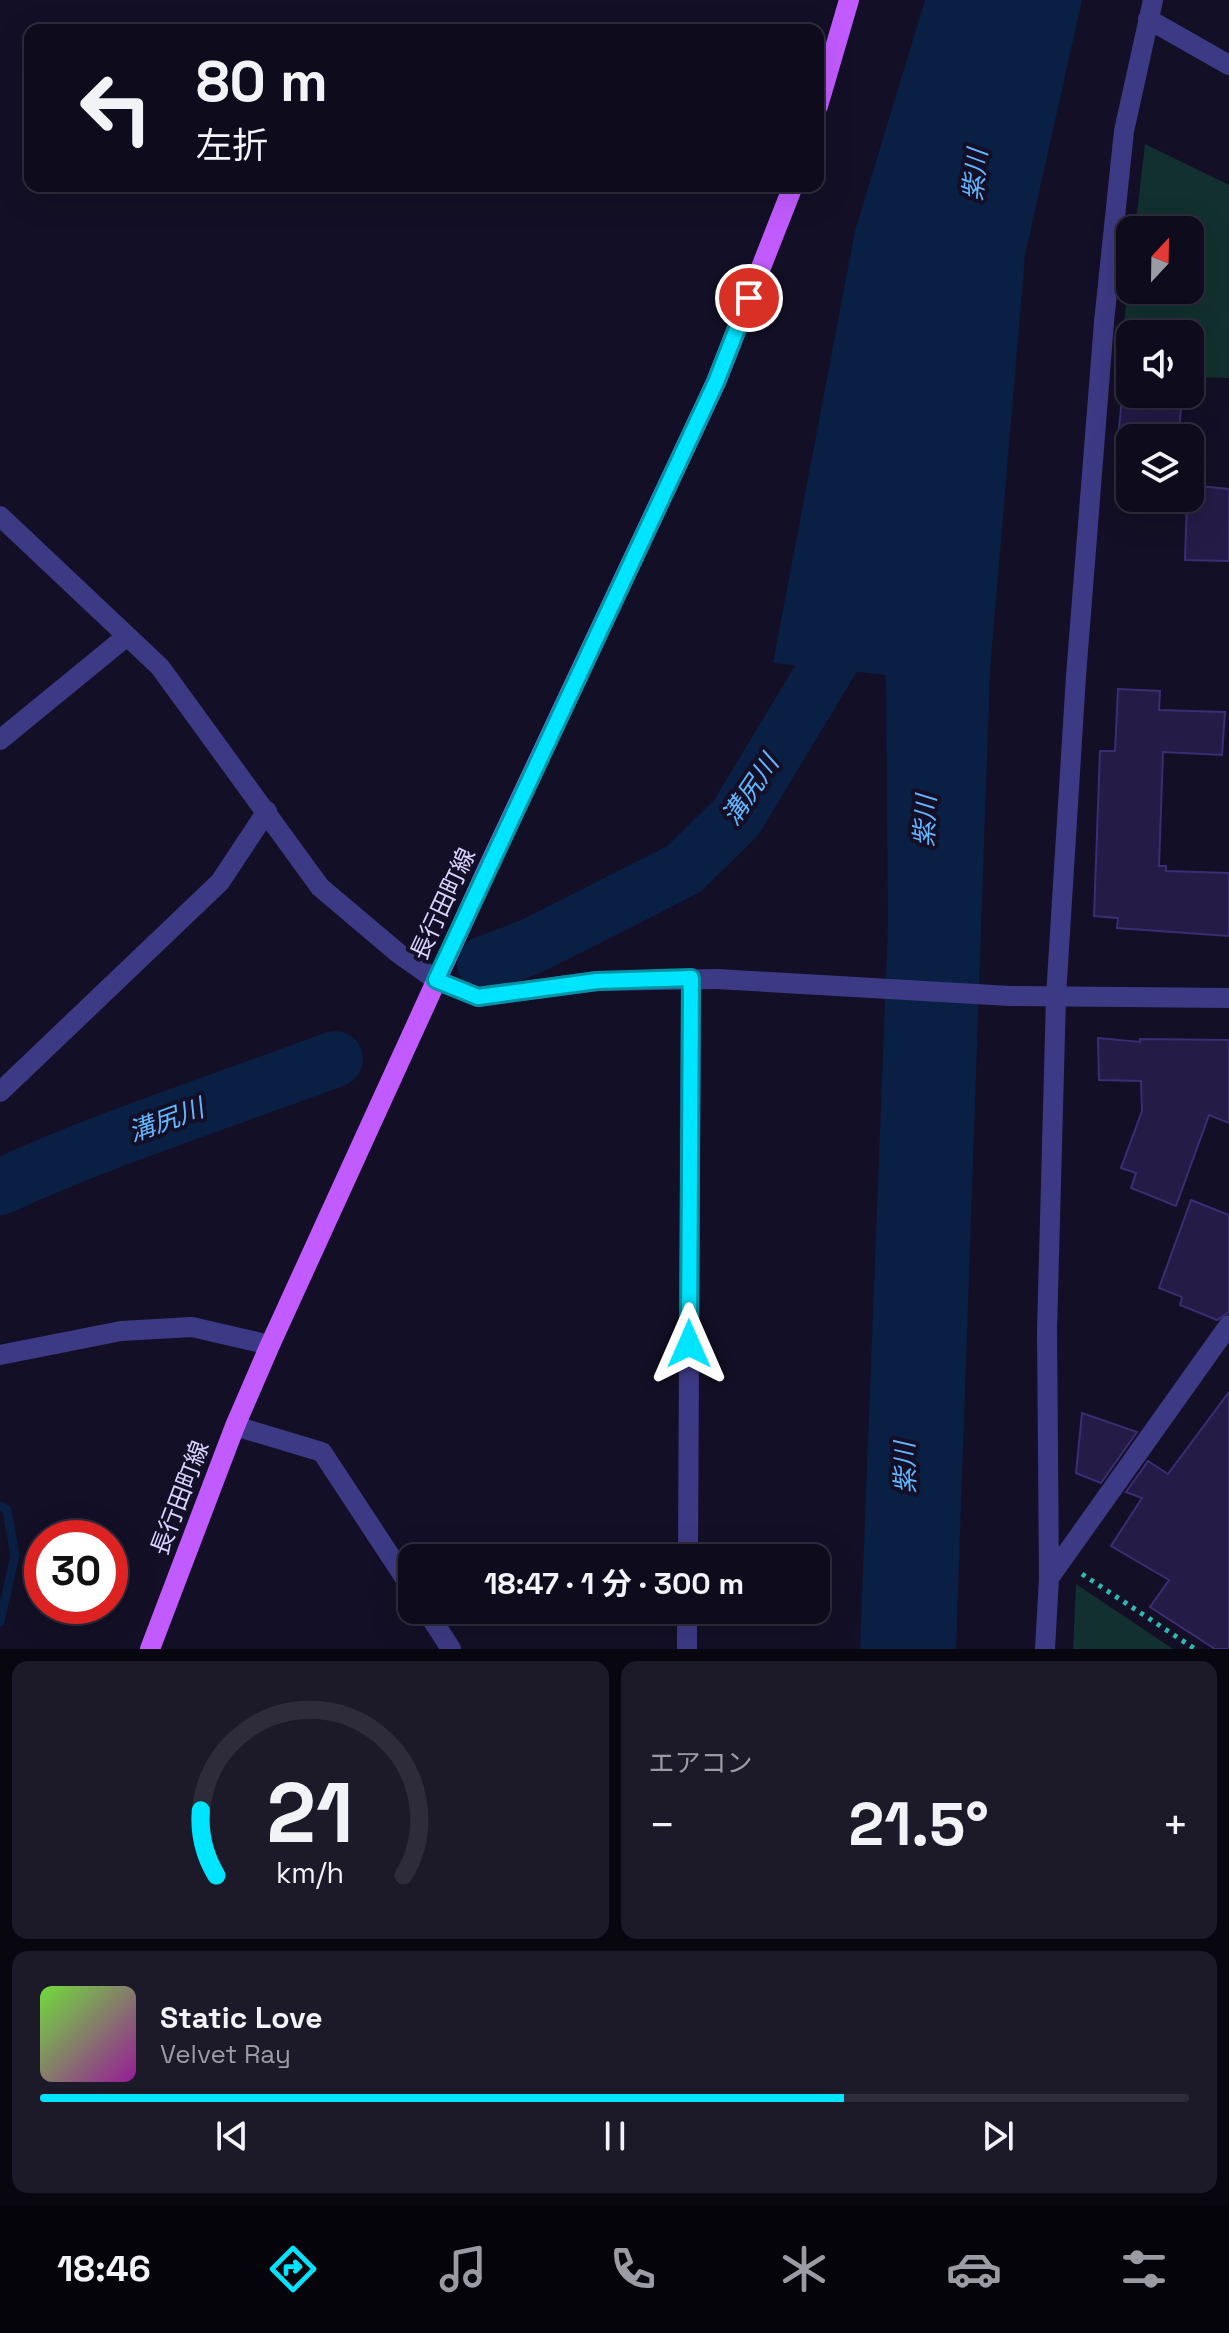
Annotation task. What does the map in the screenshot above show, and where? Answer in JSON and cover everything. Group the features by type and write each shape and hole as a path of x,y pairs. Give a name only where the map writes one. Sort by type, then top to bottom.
{"main road":[{"path":"824,85 849,0"},
{"name":"長行田町線","path":"150,1649 235,1426 270,1345 436,980 716,382 791,192"}],"street":[{"path":"1045,1649 1049,1578 1047,1331 1056,997 1076,676 1104,322 1124,131 1150,10 1229,65"},
{"path":"0,516 160,667 320,887 398,953 436,980 478,997 597,981 691,978 1010,996 1229,998"},
{"path":"0,740 127,636"},
{"path":"0,1092 220,882 267,811"},
{"path":"688,1544 691,978"},
{"path":"1049,1578 1229,1325"},
{"path":"0,1355 121,1331 192,1327 270,1345"},
{"path":"235,1426 322,1452 398,1568"},
{"path":"435,1624 451,1649"},
{"path":"687,1624 687,1649"}],"path":[{"path":"1061,1560 1195,1649"}],"green space":[{"path":"1145,144 1229,185 1229,378 1204,377 1204,320 1124,320 1126,304 1204,304 1204,216 1137,216"},
{"path":"1076,1584 1173,1649 1073,1649"}],"water":[{"name":"紫川","path":"925,0 1082,0 1025,255 990,671 956,1649 860,1649 888,925 886,675 773,663 855,231"}],"building":[{"path":"1121,408 1181,408 1180,424 1119,424"},
{"path":"1204,486 1229,489 1229,561 1185,560 1187,512 1204,512"},
{"path":"1118,689 1160,691 1159,710 1225,712 1222,755 1163,752 1159,866 1166,866 1166,871 1229,873 1229,936 1117,928 1118,918 1094,916 1100,751 1115,751"},
{"path":"1098,1038 1140,1042 1140,1039 1229,1040 1229,1123 1209,1115 1176,1206 1131,1188 1136,1173 1121,1168 1142,1111 1141,1081 1099,1080"},
{"path":"1191,1200 1229,1215 1229,1312 1217,1320 1180,1305 1182,1297 1159,1288"},
{"path":"1229,1392 1229,1649 1215,1649 1150,1607 1169,1580 1111,1546 1142,1498 1126,1492 1148,1461 1168,1474"},
{"path":"1082,1413 1137,1432 1101,1483 1076,1473"}],"waterway":[{"name":"溝尻川","path":"485,964 532,946 684,869 736,818 839,647 874,607"},
{"name":"溝尻川","path":"0,1187 124,1136 335,1059"},
{"path":"0,1506 7,1510 15,1555 0,1622"}],"route":[{"path":"689,1344 691,978 597,981 478,997 436,980 716,382 749,298"}]}
